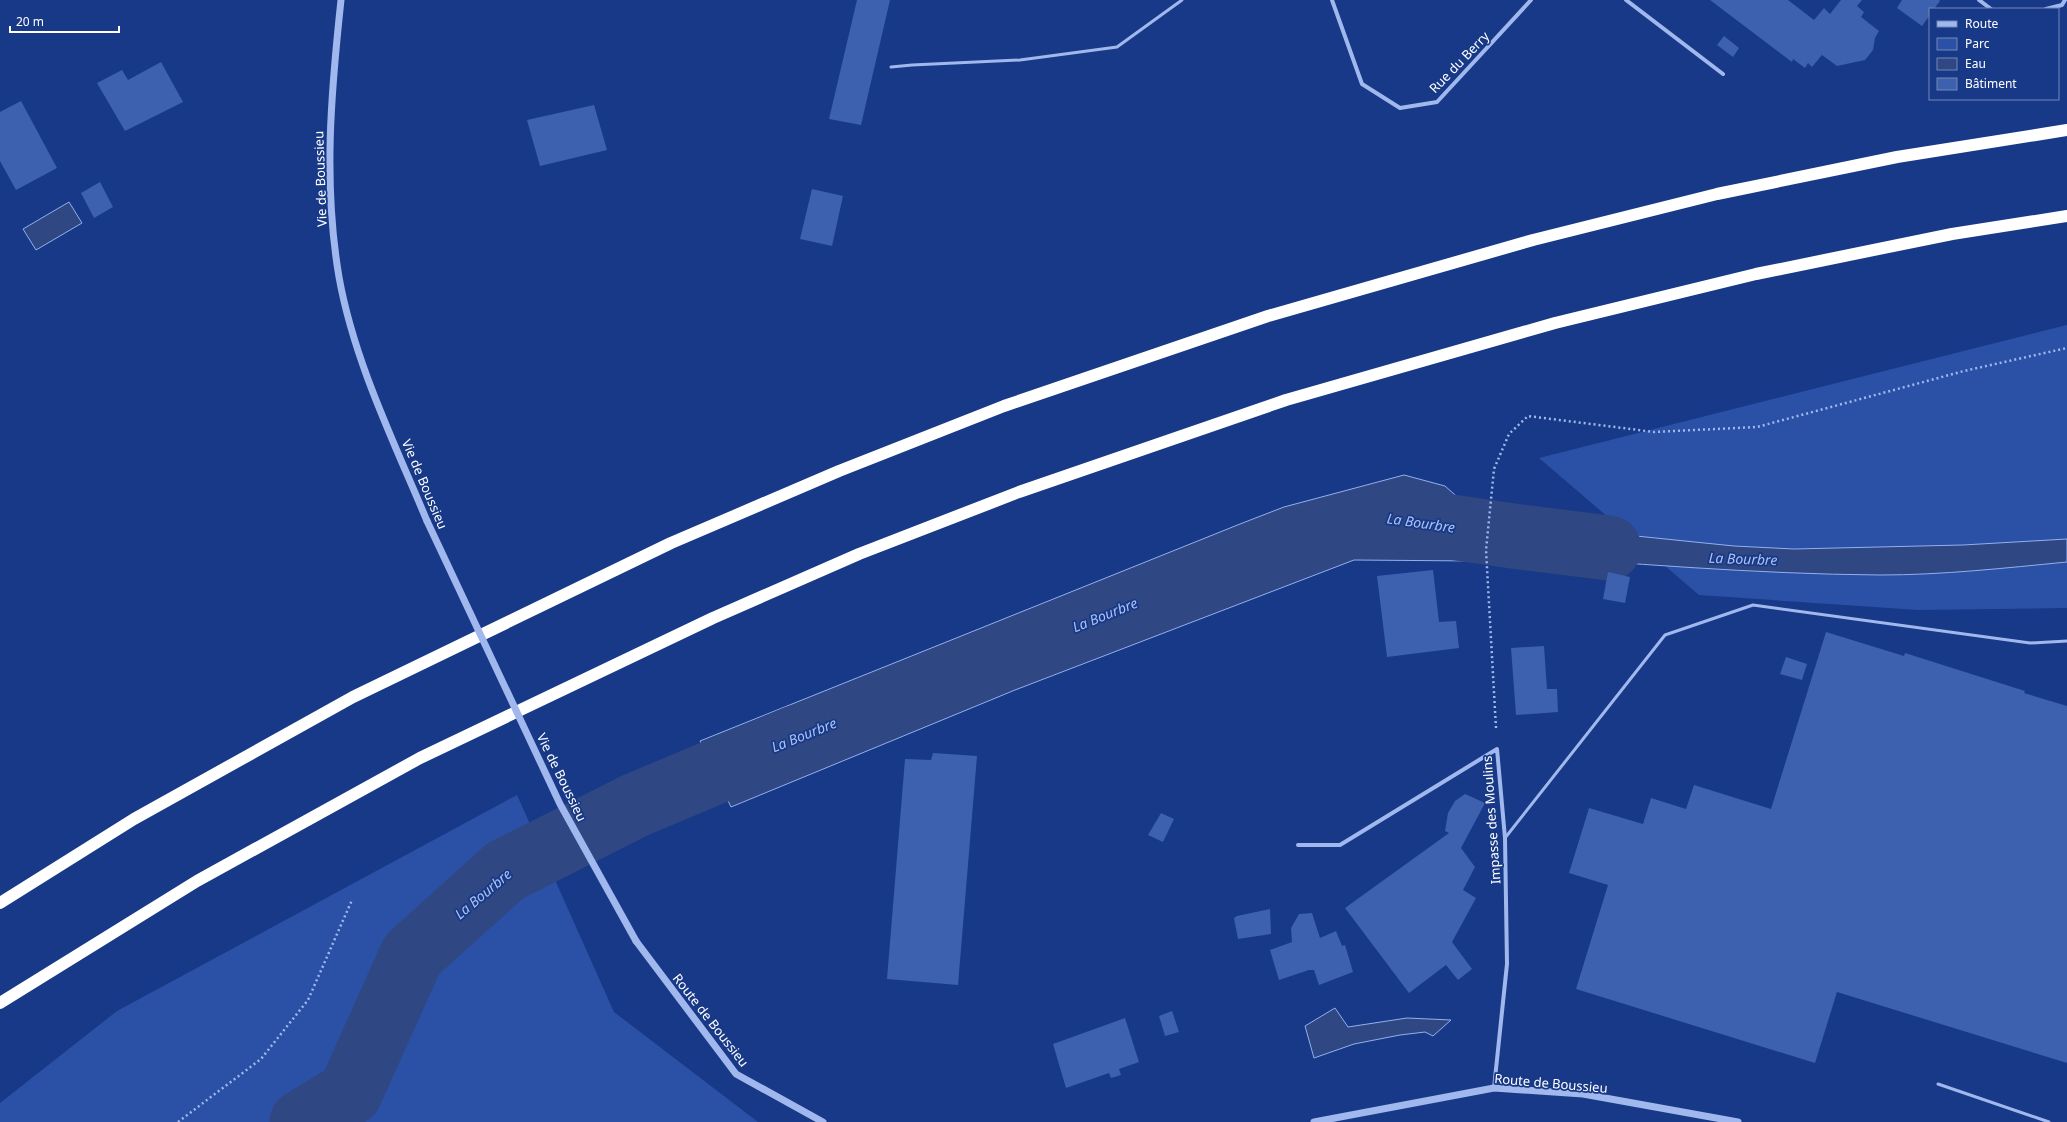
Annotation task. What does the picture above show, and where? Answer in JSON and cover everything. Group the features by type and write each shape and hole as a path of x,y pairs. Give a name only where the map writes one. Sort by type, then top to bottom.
{"highway":[{"path":"0,903 134,819 353,698 671,543 839,471 1004,406 1268,316 1540,238 1717,194 1881,160 2067,130"},
{"path":"0,1003 197,881 420,758 713,618 859,554 1019,492 1286,400 1555,323 1756,274 1952,234 2067,216"}],"street":[{"name":"Vie de Boussieu","path":"341,0 334,60 329,145 330,206 340,277 356,344 383,415 427,521 560,804 636,941"},
{"name":"Rue du Berry","path":"1332,0 1362,84 1400,108 1437,102 1531,0"},
{"path":"1626,0 1724,74"},
{"path":"1979,0 1990,8"},
{"path":"2050,8 2062,5 2065,0"},
{"name":"Impasse des Moulins","path":"1298,845 1340,845 1497,749 1505,838 1507,964 1494,1088"},
{"name":"Route de Boussieu","path":"636,941 736,1074 823,1122"},
{"name":"Route de Boussieu","path":"1314,1122 1494,1088 1583,1094 1738,1122"}],"lane":[{"path":"891,67 912,64 1020,60 1117,47 1182,0"},
{"path":"1505,838 1665,634 1753,605 2030,643 2067,641"},
{"path":"1938,1084 2049,1122"}],"path":[{"path":"1497,749 1486,550 1494,469 1509,434 1528,416 1654,432 1757,427 1964,371 2067,348"},
{"path":"178,1122 261,1059 308,1000 352,900"}],"green space":[{"path":"2067,325 2067,608 1918,610 1699,595 1539,458"},
{"path":"517,795 614,1012 758,1122 0,1122 0,1103 117,1011"}],"water":[{"path":"69,202 82,223 36,250 23,229"},
{"path":"1404,475 1445,486 1480,517 1475,561 1354,560 1015,690 731,807 700,741 1284,507"},
{"path":"1504,520 1587,531 1734,546 1794,549 1963,545 2067,539 2067,562 1997,569 1904,575 1880,575 1785,573 1500,554 1520,537"},
{"path":"1335,1008 1348,1027 1407,1018 1451,1020 1433,1036 1425,1032 1400,1035 1354,1044 1314,1058 1305,1026"}],"building":[{"path":"857,0 890,0 861,125 829,119"},
{"path":"1710,0 1788,0 1814,20 1824,8 1830,14 1841,0 1862,0 1857,6 1864,12 1861,17 1879,31 1875,38 1873,50 1865,60 1837,66 1822,55 1812,67 1808,63 1805,68 1793,59 1792,62"},
{"path":"1902,0 1940,1 1935,8 1929,8 1929,16 1922,26 1897,8"},
{"path":"1724,36 1739,48 1733,57 1717,45"},
{"path":"161,62 183,102 125,131 97,83 122,70 128,80"},
{"path":"21,101 57,168 16,190 0,161 0,112"},
{"path":"594,105 607,150 540,166 527,120"},
{"path":"100,182 113,207 94,218 81,193"},
{"path":"812,189 843,196 832,246 800,239"},
{"path":"1433,570 1439,622 1456,621 1459,648 1387,657 1377,576"},
{"path":"1608,572 1630,577 1625,603 1603,599"},
{"path":"1826,632 1904,656 1905,653 2067,706 2067,1063 1837,992 1815,1063 1576,989 1608,885 1569,873 1589,808 1643,824 1651,798 1686,809 1694,785 1771,809"},
{"path":"1544,646 1547,689 1557,689 1558,712 1516,715 1511,648"},
{"path":"1786,657 1807,664 1802,680 1780,674"},
{"path":"933,753 977,756 958,985 887,979 905,759 931,760"},
{"path":"1465,794 1485,803 1461,848 1475,867 1463,890 1476,898 1452,942 1472,969 1458,980 1446,965 1409,993 1345,908 1449,833 1445,831 1448,813 1455,801"},
{"path":"1161,813 1174,819 1163,842 1148,835"},
{"path":"1270,909 1271,934 1238,939 1234,918 1237,916"},
{"path":"1312,913 1320,938 1336,931 1342,946 1345,945 1353,972 1319,985 1314,970 1309,970 1279,980 1270,950 1292,942 1291,928 1299,914"},
{"path":"1172,1011 1179,1032 1165,1036 1159,1016"},
{"path":"1125,1018 1139,1062 1119,1069 1121,1075 1111,1078 1109,1073 1066,1088 1053,1044"}],"waterway":[{"name":"La Bourbre","path":"1389,518 1609,548"},
{"name":"La Bourbre","path":"302,1122 350,1093 412,955 505,871 636,805 798,737"}]}
